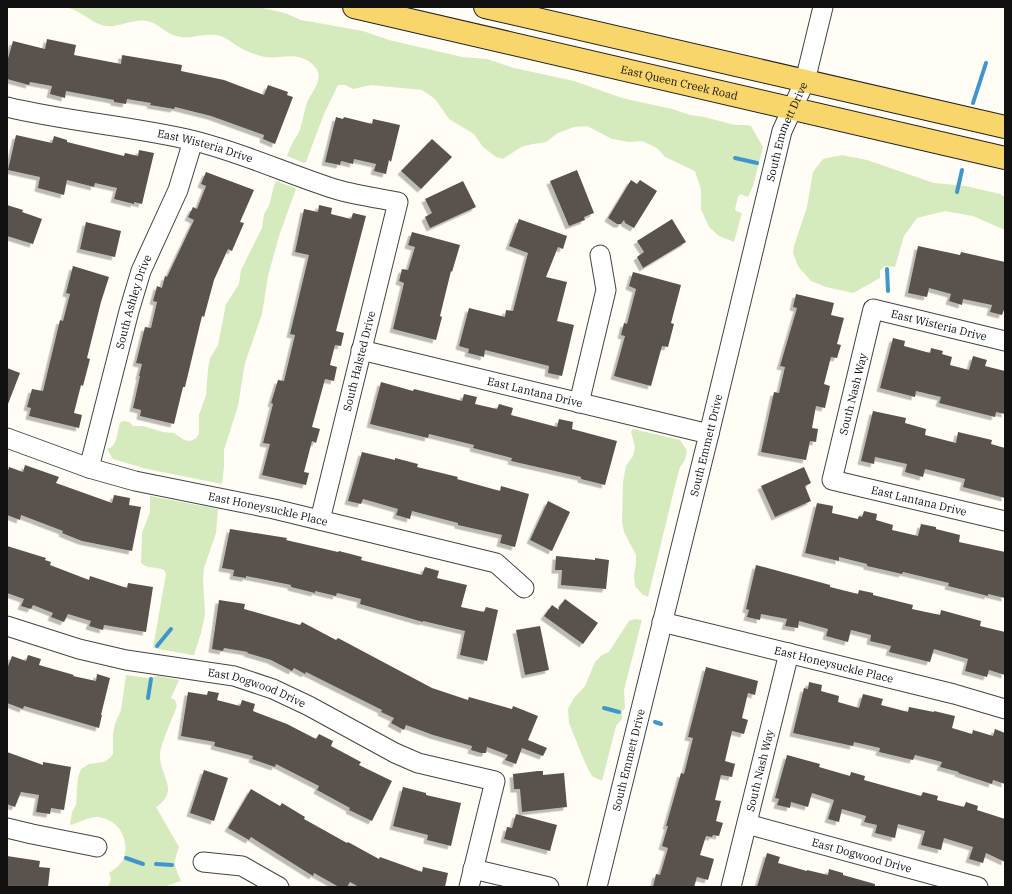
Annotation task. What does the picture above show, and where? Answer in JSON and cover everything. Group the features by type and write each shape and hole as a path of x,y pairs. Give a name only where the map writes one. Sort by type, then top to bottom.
{"main road":[{"name":"East Queen Creek Road","path":"354,7 798,96 1005,127"},
{"name":"East Queen Creek Road","path":"485,7 798,96 1005,158"}],"street":[{"name":"South Emmett Drive","path":"597,887 782,131 798,96 823,7"},
{"name":"East Wisteria Drive","path":"7,107 56,118 154,133 226,149 337,189 398,202"},
{"name":"South Ashley Drive","path":"89,468 141,270 178,190 193,141"},
{"name":"South Halsted Drive","path":"320,520 398,202"},
{"path":"579,403 606,290 600,255"},
{"name":"East Wisteria Drive","path":"873,309 1005,341"},
{"name":"South Nash Way","path":"832,480 873,309"},
{"name":"East Lantana Drive","path":"361,350 709,434"},
{"name":"East Honeysuckle Place","path":"7,438 89,468 135,481 274,509 496,563 524,588"},
{"name":"East Lantana Drive","path":"832,480 1005,521"},
{"name":"East Honeysuckle Place","path":"662,622 954,694 1005,709"},
{"name":"East Dogwood Drive","path":"7,626 79,649 126,660 234,676 273,689 382,746 418,763 495,781 471,878"},
{"name":"South Nash Way","path":"731,887 789,653"},
{"name":"East Dogwood Drive","path":"747,824 978,887"},
{"path":"7,828 97,847"},
{"path":"203,862 242,866 278,887"},
{"path":"471,878 549,887"}],"green space":[{"path":"64,7 258,7 285,13 301,20 363,31 389,40 462,57 487,59 514,68 574,81 622,98 672,109 690,115 735,125 751,126 763,147 753,186 748,197 740,194 738,197 735,209 736,211 742,213 734,242 719,236 709,227 701,209 701,190 695,171 665,157 657,148 642,141 629,142 612,139 587,126 574,127 558,133 546,142 521,147 503,159 496,157 483,147 474,134 449,119 435,99 422,90 371,85 353,89 345,85 338,85 324,114 306,162 304,163 287,156 299,133 305,108 316,87 319,76 315,67 305,59 292,56 268,57 258,55 244,50 219,36 176,36 147,21 136,21 113,26 102,25 92,21 75,10"},
{"path":"842,155 867,160 934,183 966,186 1000,194 1005,197 1005,230 973,216 945,211 917,218 904,236 895,267 885,266 880,271 880,278 853,293 826,287 811,281 798,266 793,253 794,246 807,207 813,172 823,159"},
{"path":"276,181 296,189 279,236 268,276 262,314 245,363 238,406 224,450 222,484 147,469 113,459 107,449 114,445 120,423 123,421 129,422 133,426 143,426 163,432 174,433 184,440 190,441 195,439 199,434 199,415 206,395 210,358 218,345 226,304 239,284 241,270 262,228 264,214 269,206"},
{"path":"633,429 680,440 687,451 685,460 680,467 648,597 642,594 635,586 634,575 636,555 624,532 622,522 623,482 626,466 633,456 635,447 631,432"},
{"path":"150,496 218,509 216,533 204,568 203,578 205,614 194,655 153,648 166,574 164,570 150,567 141,563 142,533 150,512"},
{"path":"635,619 642,620 624,690 625,708 622,712 622,719 616,726 602,781 592,776 586,765 569,723 568,709 574,698 585,686 595,662 602,655 609,652 629,621"},
{"path":"126,675 148,678 158,676 179,680 171,698 175,700 177,706 160,754 162,769 167,782 167,795 156,807 179,847 175,864 181,881 163,887 108,887 111,879 109,873 120,864 124,857 125,843 120,830 110,821 97,817 70,825 72,812 76,805 78,777 81,769 89,764 104,762 113,754 113,734 115,724 121,710"}],"building":[{"path":"47,39 76,45 74,55 121,64 122,55 182,65 181,71 224,80 264,95 268,85 288,92 287,95 293,97 275,144 263,139 264,135 211,116 175,107 174,109 150,105 151,103 127,99 126,104 114,102 114,100 66,91 65,98 50,94 52,86 30,82 29,85 7,79 7,62 13,41 45,49"},
{"path":"336,117 343,119 344,117 372,124 373,119 400,125 391,162 389,160 386,174 374,171 376,164 354,159 353,164 341,161 340,165 325,162"},
{"path":"16,135 52,143 54,136 67,140 67,142 124,156 125,153 138,156 139,150 154,153 142,204 134,202 134,204 114,199 117,188 95,183 94,187 67,180 64,195 38,188 40,177 8,170"},
{"path":"432,139 452,157 421,189 401,171"},
{"path":"577,170 594,213 584,217 585,220 569,226 550,181"},
{"path":"206,172 254,190 240,222 244,223 232,251 228,249 214,280 204,317 202,316 185,387 183,387 174,424 140,416 141,410 133,408 142,364 136,363 145,327 151,328 157,302 153,301 157,286 162,288 165,276 167,277 194,220 188,217 193,207 197,209 206,186 201,184"},
{"path":"631,180 637,184 640,180 657,191 634,228 625,223 624,220 621,224 617,224 608,218"},
{"path":"463,181 476,207 430,228 425,217 432,213 425,199"},
{"path":"7,205 23,210 22,212 42,219 33,244 7,236"},
{"path":"319,205 332,208 331,214 351,219 353,213 366,216 336,331 344,333 341,346 335,345 330,365 337,367 334,381 325,379 312,427 320,429 316,443 312,441 304,472 309,473 306,485 262,475 270,444 263,443 273,404 271,403 278,380 284,381 295,335 290,334 309,255 295,252 304,209 318,212"},
{"path":"519,219 567,236 563,249 558,247 546,277 567,282 557,321 574,325 562,376 548,373 549,366 485,350 484,357 468,353 469,349 459,346 469,308 505,317 506,310 513,311 528,253 509,246"},
{"path":"672,219 686,242 643,268 637,257 644,252 637,241"},
{"path":"86,222 121,231 115,257 80,249"},
{"path":"412,232 460,245 452,272 451,271 436,340 393,329 404,283 399,281 402,269 408,270 415,247 408,245"},
{"path":"918,246 960,255 961,252 1005,262 1005,307 1002,315 990,312 992,305 963,299 962,305 949,301 951,294 929,288 927,297 908,293"},
{"path":"73,266 109,277 87,358 90,359 83,386 81,385 74,413 82,415 79,428 29,416 31,408 27,407 32,389 43,391 60,320 63,321 70,294 66,293"},
{"path":"633,272 681,285 671,323 674,324 668,347 662,346 651,386 614,376 625,336 621,335 624,323 627,324 636,289 629,286"},
{"path":"796,294 834,303 831,315 844,318 837,344 841,345 837,358 831,357 824,384 830,386 825,408 816,406 812,428 818,429 816,442 810,441 806,460 761,452 774,392 779,393 785,367 780,366 797,308 793,307"},
{"path":"893,338 905,341 904,346 930,353 931,348 943,351 942,354 952,357 950,365 969,370 973,356 987,360 985,366 1005,371 1005,414 996,412 995,417 939,403 941,397 916,391 915,397 880,388"},
{"path":"7,368 20,373 8,404 7,404"},
{"path":"381,382 413,391 414,389 462,401 464,394 477,397 475,404 497,409 499,404 513,408 511,415 557,427 559,419 573,422 572,429 617,441 605,485 581,479 581,477 511,461 512,458 473,448 474,445 429,434 428,438 370,424"},
{"path":"873,411 906,418 905,423 926,429 925,435 956,443 958,432 992,440 991,444 1005,448 1005,498 963,487 965,479 925,469 923,477 905,472 907,464 875,457 874,464 861,461"},
{"path":"362,452 418,464 417,467 458,477 457,479 500,491 501,486 529,494 515,547 500,543 502,535 458,525 458,523 412,511 410,519 396,515 398,509 363,499 361,504 348,501"},
{"path":"25,465 59,477 56,483 112,503 114,495 130,498 129,505 141,507 132,551 82,541 62,533 63,531 21,515 20,520 7,515 7,474 9,467 23,472"},
{"path":"804,467 811,483 805,486 811,501 775,517 761,486"},
{"path":"548,501 570,512 552,551 530,540"},
{"path":"817,503 833,506 832,513 858,519 859,516 862,517 864,511 877,514 876,520 893,525 892,530 918,536 921,524 960,535 959,542 1005,552 1005,598 988,594 988,596 948,586 949,583 903,572 902,574 867,566 867,564 839,557 839,561 805,553"},
{"path":"230,529 287,538 286,540 339,551 362,557 361,560 422,575 425,567 439,571 437,578 467,585 461,607 484,612 486,607 498,610 487,661 460,655 465,631 423,622 360,604 361,599 337,593 336,596 315,591 315,593 291,587 291,585 246,576 246,578 233,576 234,570 222,568"},
{"path":"7,546 46,558 45,560 51,562 50,565 89,580 90,576 127,588 128,583 153,587 146,632 104,625 103,630 89,626 91,621 68,614 64,622 51,617 53,613 33,605 31,609 21,606 24,599 7,593"},
{"path":"556,556 609,560 606,589 561,585 562,570 555,570"},
{"path":"756,565 858,594 859,590 873,593 873,595 913,605 912,609 940,615 941,610 981,621 980,626 1005,632 1005,675 989,670 987,677 965,671 968,659 934,649 930,662 889,652 891,646 870,641 871,635 851,630 848,642 826,636 828,629 799,621 798,628 785,626 787,619 761,614 760,620 747,617 749,610 746,609"},
{"path":"565,599 598,623 583,644 544,616 552,605 559,610 559,607"},
{"path":"219,600 245,604 244,609 300,625 302,622 336,640 338,638 432,688 468,700 469,697 512,709 513,706 538,716 528,740 547,748 543,756 522,748 516,764 505,760 508,755 487,747 486,753 481,753 471,750 472,746 433,735 406,725 404,730 391,723 394,718 381,712 382,710 306,672 305,674 294,668 292,671 271,660 247,653 248,652 224,648 223,651 212,649"},
{"path":"540,626 549,670 525,675 516,630"},
{"path":"28,655 41,659 39,665 74,675 73,676 96,681 97,674 110,678 99,728 24,706 23,709 7,703 7,669 12,656 26,661"},
{"path":"706,667 758,681 755,695 748,693 742,718 748,720 744,734 732,731 725,761 735,764 732,777 721,775 715,800 721,801 716,821 723,823 719,836 706,836 700,855 714,859 708,880 697,877 694,887 653,887 656,874 660,875 668,848 662,846 668,826 666,826 681,773 684,774 693,738 688,737"},
{"path":"809,682 822,685 821,691 839,696 838,702 859,708 863,694 883,699 881,705 908,712 909,707 955,716 952,728 972,734 973,730 993,736 995,729 1005,733 1005,784 993,780 992,784 940,767 942,762 915,755 913,760 879,752 880,748 854,742 853,746 793,733 804,688 808,689"},
{"path":"208,691 219,693 217,700 240,706 242,700 255,704 253,711 287,724 316,739 319,734 333,741 331,746 361,762 359,765 392,781 372,821 349,810 350,808 317,790 319,786 276,764 275,767 252,759 253,756 214,746 215,742 181,736 188,692 207,695"},
{"path":"7,752 43,765 43,762 71,767 64,810 51,808 50,814 36,812 39,795 21,792 15,807 7,804"},
{"path":"787,755 820,764 819,767 850,776 851,772 865,776 864,780 921,796 923,792 938,796 937,800 964,807 966,802 978,806 977,810 1005,819 1005,862 986,853 983,863 969,859 973,847 944,838 941,850 921,845 925,831 898,824 895,838 875,833 877,825 864,822 866,816 842,809 839,822 828,819 834,800 812,793 808,807 791,802 790,808 777,805 779,799 775,798"},
{"path":"204,770 228,778 214,821 190,813"},
{"path":"543,771 543,775 564,773 567,807 522,812 520,789 514,789 513,774"},
{"path":"403,787 426,793 426,795 461,803 451,846 427,840 428,835 393,826"},
{"path":"251,789 280,806 282,803 305,817 304,819 379,859 380,857 422,872 423,867 448,873 445,887 359,887 350,882 347,887 339,887 314,873 313,876 251,837 249,840 228,828"},
{"path":"516,814 557,825 550,851 504,839 507,827 512,828"},
{"path":"767,853 780,857 778,863 828,875 829,869 843,873 843,875 875,884 875,887 757,887"},
{"path":"7,856 40,861 39,867 50,868 48,887 7,887"}],"waterway":[{"path":"973,103 986,63"},
{"path":"735,158 757,163"},
{"path":"957,192 962,170"},
{"path":"887,269 888,291"},
{"path":"157,646 171,629"},
{"path":"148,698 151,679"},
{"path":"604,708 619,712"},
{"path":"655,722 661,724"},
{"path":"126,858 143,864"},
{"path":"156,864 172,865"}]}
